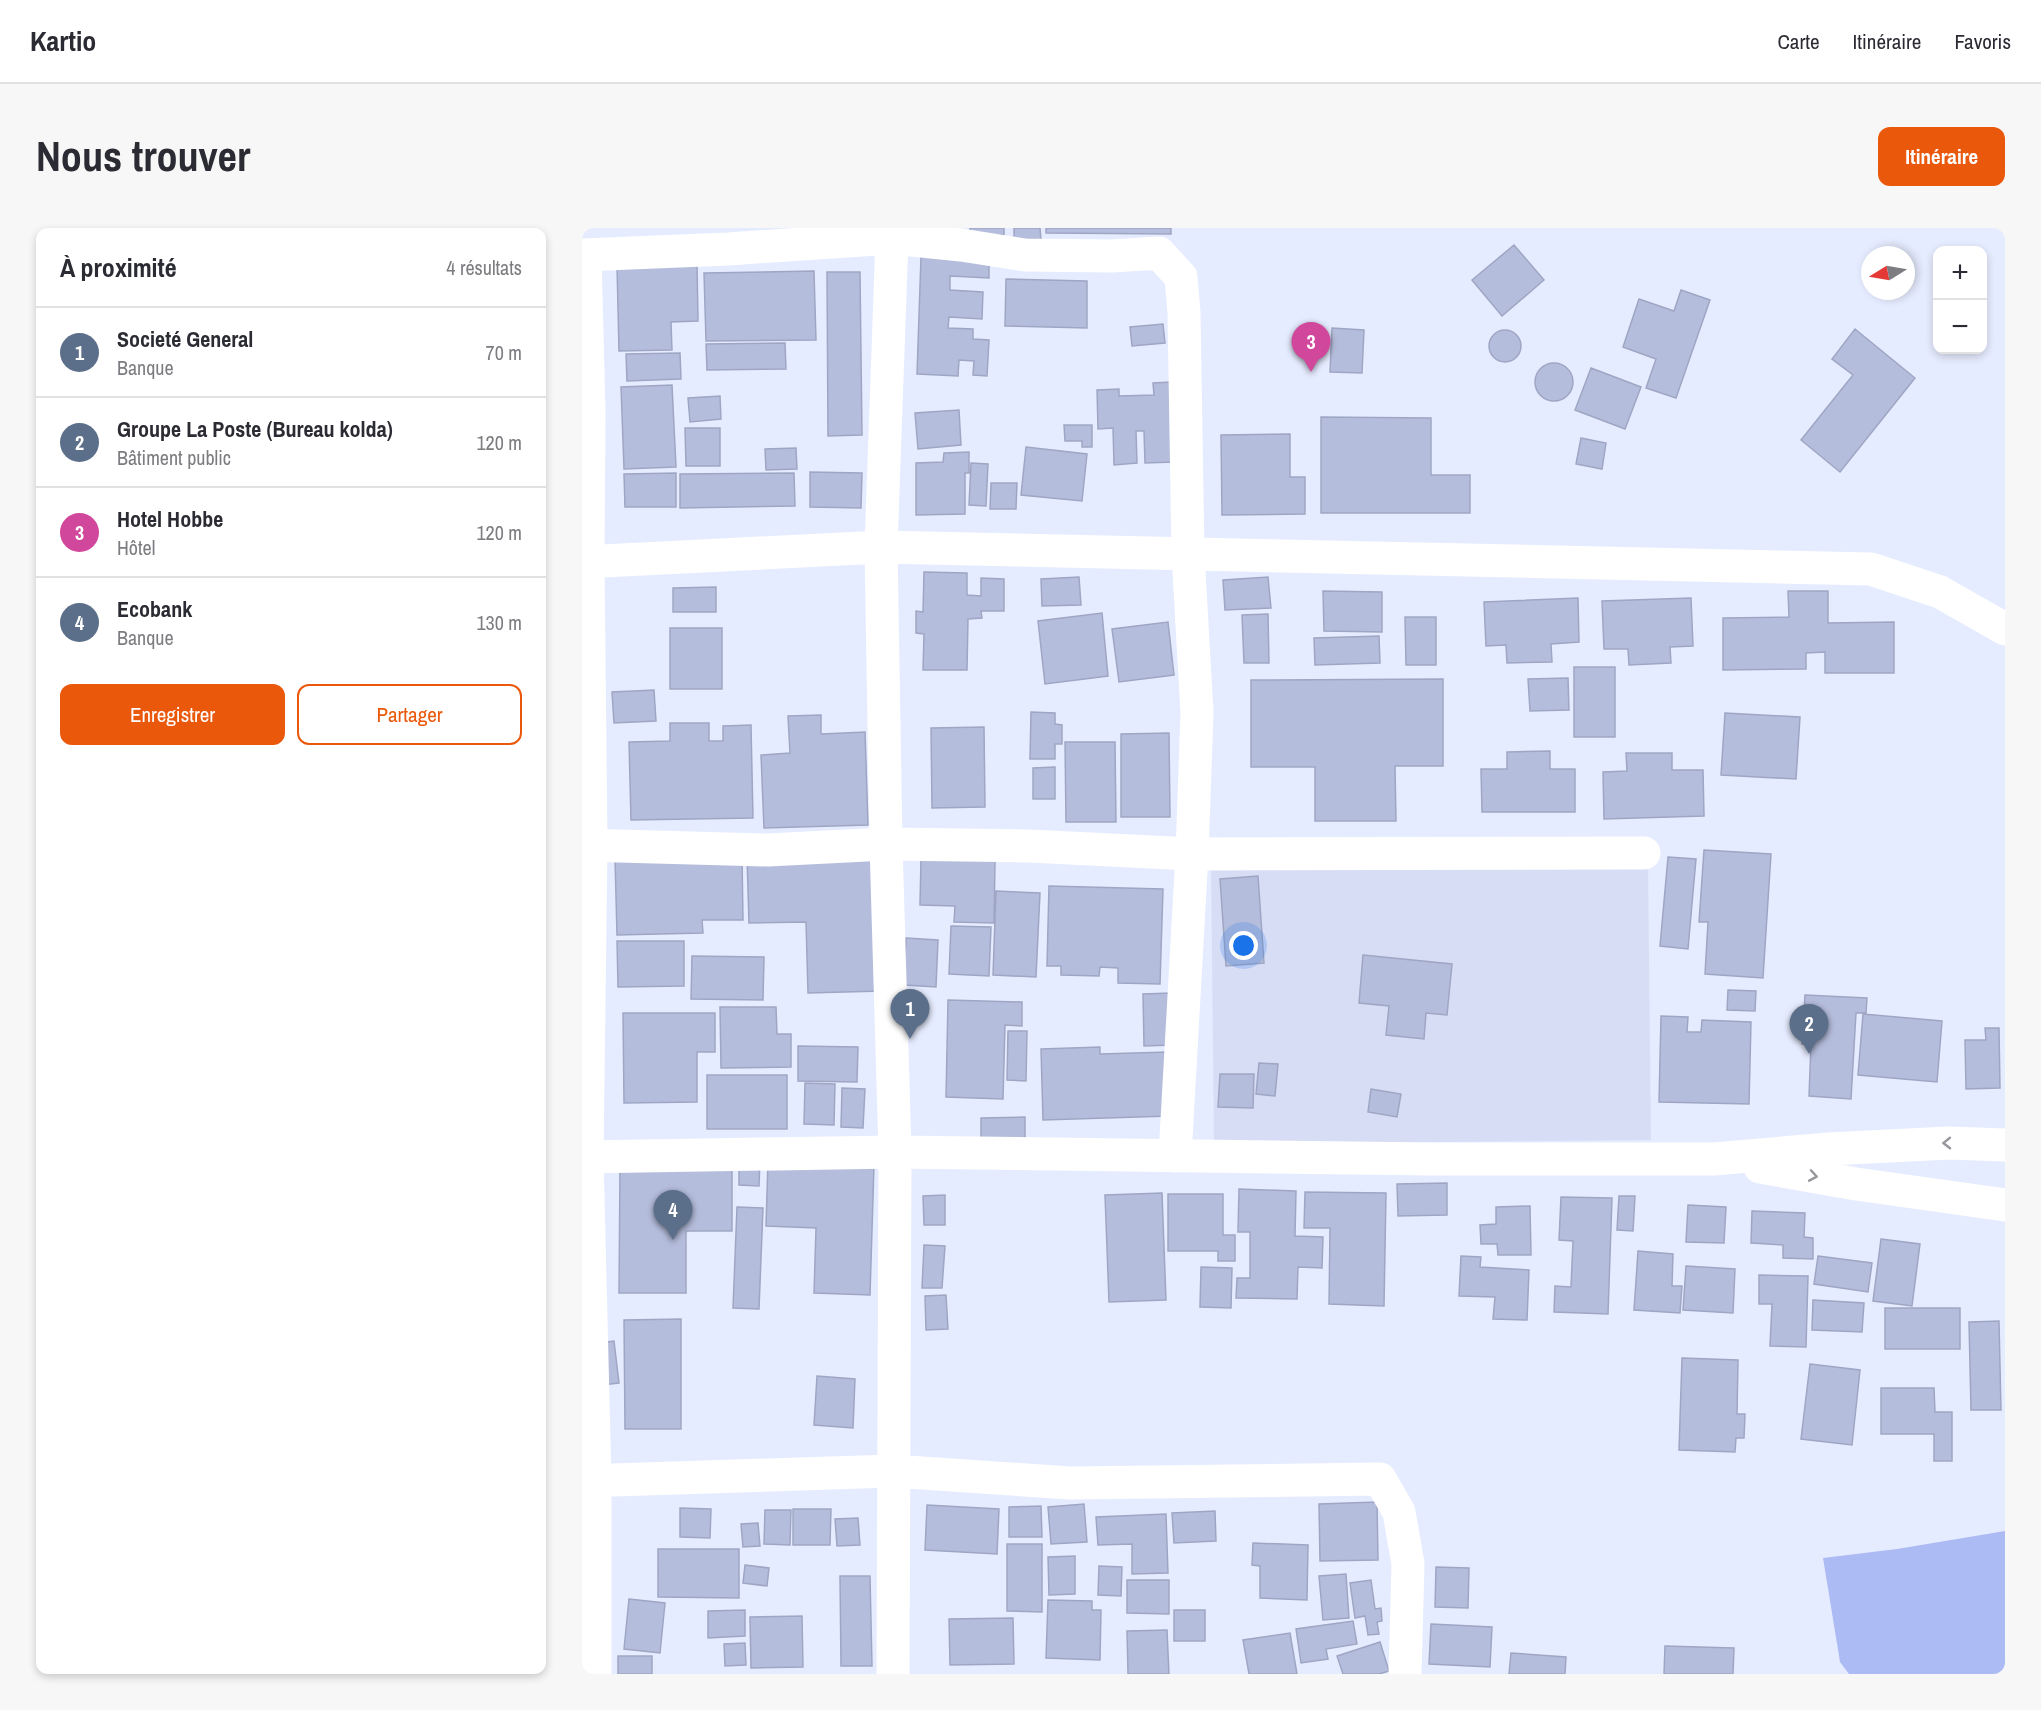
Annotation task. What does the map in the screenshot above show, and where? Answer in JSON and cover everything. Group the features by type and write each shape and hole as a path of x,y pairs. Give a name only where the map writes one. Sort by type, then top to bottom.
{"street":[{"path":"892,238 881,547 886,844 895,1152 893,1674"},
{"path":"595,1674 589,1480 585,1157 585,562 589,412 584,255 728,249 892,238 961,245 1025,255 1112,256 1159,253 1181,277 1184,313 1188,554 1197,713 1192,854 1175,1156"},
{"path":"585,562 881,547 1871,569 1941,591 2005,629"},
{"path":"586,845 768,850 886,844 1029,846 1192,854 1644,853"},
{"path":"585,1157 895,1152 1432,1160 1714,1159 1829,1149 1949,1143 2005,1145"},
{"path":"1714,1159 1856,1184 2005,1205"},
{"path":"589,1480 892,1471 1070,1483 1380,1479 1399,1512 1408,1564 1405,1674"}],"shaded area":[{"path":"1648,862 1651,1140 1214,1144 1211,866"},
{"path":"2005,1531 2005,1674 1849,1674 1840,1662 1823,1558 1897,1549"}],"building":[{"path":"970,228 1004,228 1004,235 970,234"},
{"path":"1014,228 1040,228 1041,240 1014,240"},
{"path":"1046,228 1171,228 1171,234 1046,233"},
{"path":"1514,245 1544,280 1502,316 1472,280"},
{"path":"921,257 989,260 989,278 950,276 950,290 983,292 982,319 949,317 948,328 973,329 973,339 989,340 987,376 973,375 974,361 959,360 958,376 917,374"},
{"path":"697,264 698,321 671,322 672,350 619,351 617,266"},
{"path":"814,271 816,340 706,341 704,273"},
{"path":"827,272 860,272 862,435 828,436"},
{"path":"1006,279 1087,281 1087,328 1005,326"},
{"path":"1681,290 1710,300 1676,398 1646,388 1656,359 1623,347 1639,299 1674,311"},
{"path":"1163,324 1165,343 1132,346 1130,327"},
{"path":"1332,328 1364,330 1362,373 1330,372"},
{"path":"1855,329 1915,378 1840,472 1801,440 1853,375 1832,359"},
{"path":"1505,330 1517,334 1521,346 1517,358 1505,362 1493,358 1489,346 1493,334"},
{"path":"785,343 786,369 707,370 706,344"},
{"path":"680,353 681,379 627,381 626,354"},
{"path":"1554,363 1567,369 1573,382 1567,395 1554,401 1541,395 1535,382 1541,369"},
{"path":"1591,368 1641,387 1625,429 1575,410"},
{"path":"1171,382 1175,462 1145,463 1144,431 1136,431 1137,463 1114,465 1113,428 1098,429 1097,390 1119,389 1119,396 1154,395 1153,383"},
{"path":"672,385 676,467 624,469 621,387"},
{"path":"720,396 721,419 690,422 688,398"},
{"path":"959,410 961,445 918,449 915,413"},
{"path":"1321,417 1431,418 1431,475 1470,475 1470,513 1321,513"},
{"path":"1064,425 1092,425 1092,447 1082,447 1082,441 1065,441"},
{"path":"685,428 720,428 720,466 686,466"},
{"path":"1290,434 1290,477 1305,477 1305,514 1222,515 1221,435"},
{"path":"1581,438 1606,443 1602,469 1576,464"},
{"path":"1026,447 1087,454 1082,501 1021,495"},
{"path":"796,448 797,469 766,470 765,449"},
{"path":"969,452 969,473 965,473 965,514 916,515 916,463 943,462 944,453"},
{"path":"971,463 988,464 986,506 969,505"},
{"path":"810,472 862,473 861,508 810,507"},
{"path":"676,473 676,507 625,507 624,474"},
{"path":"794,473 795,506 680,508 680,474"},
{"path":"991,483 1017,483 1016,509 990,509"},
{"path":"924,572 967,573 967,595 981,596 981,578 1004,579 1004,611 981,611 982,618 968,619 967,670 923,670 924,634 916,633 916,611 923,612"},
{"path":"1079,577 1081,605 1042,606 1041,579"},
{"path":"1268,577 1271,608 1225,610 1223,580"},
{"path":"716,587 716,612 673,612 673,588"},
{"path":"1323,591 1382,592 1382,632 1324,631"},
{"path":"1788,591 1828,591 1828,623 1894,622 1894,673 1825,673 1825,652 1806,653 1806,669 1723,670 1723,618 1789,617"},
{"path":"1578,598 1579,642 1551,644 1552,662 1507,663 1506,645 1486,646 1484,602"},
{"path":"1691,598 1693,646 1670,647 1671,663 1629,665 1628,649 1604,649 1602,601"},
{"path":"1102,613 1108,676 1045,684 1038,621"},
{"path":"1268,614 1269,663 1244,663 1242,615"},
{"path":"1405,617 1436,617 1436,665 1406,665"},
{"path":"1168,622 1174,675 1119,682 1112,629"},
{"path":"670,628 722,628 722,689 670,689"},
{"path":"1379,636 1380,663 1315,665 1314,638"},
{"path":"1574,667 1615,667 1615,737 1574,737"},
{"path":"1568,678 1569,710 1530,711 1528,679"},
{"path":"1443,679 1443,766 1395,766 1396,821 1315,821 1315,767 1251,767 1251,680"},
{"path":"654,690 656,721 614,723 612,692"},
{"path":"1031,712 1055,713 1055,724 1062,725 1062,744 1055,744 1055,759 1030,759"},
{"path":"1725,713 1800,717 1796,779 1721,775"},
{"path":"821,715 821,734 865,732 868,825 764,828 761,755 790,753 788,716"},
{"path":"670,723 709,723 709,741 723,741 723,726 751,725 753,818 631,820 629,742 670,741"},
{"path":"984,727 985,807 932,808 931,728"},
{"path":"1169,733 1170,817 1121,817 1121,734"},
{"path":"1065,742 1115,742 1116,822 1066,822"},
{"path":"1550,751 1550,769 1575,769 1575,812 1482,812 1481,769 1507,769 1507,752"},
{"path":"1626,753 1672,753 1672,770 1703,770 1704,816 1604,819 1603,772 1627,771"},
{"path":"1055,767 1055,799 1033,799 1033,768"},
{"path":"1704,850 1771,854 1763,978 1705,974 1708,922 1699,922"},
{"path":"879,853 882,991 808,993 806,922 749,923 747,856"},
{"path":"742,856 743,920 702,920 703,933 617,935 615,859"},
{"path":"1668,857 1696,859 1688,949 1660,946"},
{"path":"921,859 995,861 994,923 954,922 955,906 920,905"},
{"path":"1258,876 1264,963 1226,966 1220,879"},
{"path":"1049,886 1163,889 1160,984 1118,983 1118,968 1100,967 1099,976 1061,975 1061,966 1047,966"},
{"path":"996,891 1040,893 1036,977 993,975"},
{"path":"951,926 991,927 989,976 949,974"},
{"path":"906,938 938,940 936,987 904,985"},
{"path":"617,941 684,941 684,986 618,987"},
{"path":"1363,955 1452,964 1447,1015 1426,1013 1424,1039 1386,1035 1389,1006 1359,1003"},
{"path":"692,956 764,957 763,1000 691,999"},
{"path":"1728,990 1756,991 1755,1011 1727,1010"},
{"path":"1171,993 1173,1045 1144,1046 1143,994"},
{"path":"1805,995 1867,998 1866,1013 1856,1013 1851,1099 1809,1096 1811,1044 1802,1044"},
{"path":"948,1000 1022,1002 1022,1026 1005,1025 1003,1099 946,1097"},
{"path":"720,1007 776,1007 777,1034 791,1034 791,1067 721,1068"},
{"path":"623,1013 715,1013 715,1052 697,1052 697,1102 624,1103"},
{"path":"1863,1014 1942,1021 1937,1082 1858,1075"},
{"path":"1661,1016 1688,1017 1687,1032 1701,1032 1702,1020 1751,1022 1749,1104 1659,1102"},
{"path":"1985,1028 1999,1028 2000,1088 1966,1089 1965,1040 1986,1040"},
{"path":"1008,1031 1027,1031 1026,1081 1007,1080"},
{"path":"798,1046 858,1047 857,1082 798,1081"},
{"path":"1100,1047 1100,1054 1168,1052 1170,1116 1043,1120 1041,1049"},
{"path":"1259,1063 1278,1064 1275,1096 1256,1094"},
{"path":"1220,1074 1254,1074 1253,1108 1218,1107"},
{"path":"707,1075 787,1075 787,1129 707,1129"},
{"path":"805,1083 835,1084 834,1125 804,1124"},
{"path":"842,1088 865,1089 863,1128 841,1127"},
{"path":"1371,1089 1401,1094 1397,1117 1368,1112"},
{"path":"1025,1117 1025,1141 981,1141 981,1118"},
{"path":"739,1159 760,1160 759,1186 739,1185"},
{"path":"768,1161 874,1165 870,1295 814,1293 816,1228 766,1226"},
{"path":"620,1167 732,1168 732,1231 686,1231 686,1293 619,1293"},
{"path":"1447,1183 1447,1215 1398,1216 1397,1184"},
{"path":"1239,1189 1296,1191 1295,1236 1323,1237 1322,1268 1298,1267 1297,1299 1236,1298 1237,1278 1250,1278 1250,1232 1238,1232"},
{"path":"1305,1192 1386,1193 1384,1306 1329,1304 1330,1228 1304,1228"},
{"path":"1162,1193 1166,1300 1109,1302 1105,1195"},
{"path":"1168,1194 1223,1194 1223,1235 1235,1235 1235,1261 1218,1261 1218,1251 1168,1251"},
{"path":"945,1195 945,1225 924,1225 923,1196"},
{"path":"1619,1196 1635,1196 1633,1231 1617,1230"},
{"path":"1561,1197 1612,1198 1608,1314 1554,1312 1555,1286 1571,1287 1573,1241 1559,1240"},
{"path":"1688,1205 1726,1207 1724,1243 1686,1242"},
{"path":"1530,1206 1531,1255 1498,1255 1497,1244 1481,1244 1480,1225 1496,1224 1496,1207"},
{"path":"737,1207 763,1208 759,1309 733,1308"},
{"path":"1752,1211 1805,1213 1804,1237 1813,1238 1813,1259 1783,1258 1783,1245 1751,1243"},
{"path":"1881,1239 1920,1244 1912,1306 1873,1301"},
{"path":"924,1245 945,1246 942,1288 922,1288"},
{"path":"1638,1251 1673,1254 1672,1286 1682,1286 1680,1313 1634,1310"},
{"path":"1461,1256 1481,1257 1480,1267 1529,1270 1527,1320 1493,1319 1495,1297 1459,1296"},
{"path":"1818,1256 1872,1263 1868,1292 1814,1284"},
{"path":"1686,1266 1735,1269 1733,1313 1683,1310"},
{"path":"1201,1267 1232,1268 1231,1308 1200,1307"},
{"path":"1759,1275 1808,1276 1806,1347 1770,1346 1772,1304 1759,1304"},
{"path":"946,1295 948,1329 926,1330 925,1296"},
{"path":"1813,1300 1864,1303 1862,1332 1812,1330"},
{"path":"1885,1308 1960,1308 1960,1349 1885,1349"},
{"path":"681,1319 681,1429 625,1429 624,1320"},
{"path":"1999,1321 2001,1410 1971,1410 1969,1322"},
{"path":"614,1341 619,1383 602,1385 598,1343"},
{"path":"1682,1358 1738,1360 1737,1414 1745,1414 1744,1438 1736,1438 1735,1452 1679,1450"},
{"path":"1810,1364 1860,1370 1852,1445 1801,1439"},
{"path":"817,1376 855,1379 853,1428 814,1425"},
{"path":"1881,1388 1934,1388 1935,1412 1952,1412 1952,1461 1934,1461 1934,1434 1881,1434"},
{"path":"1377,1502 1378,1560 1320,1561 1319,1504"},
{"path":"1084,1504 1087,1542 1051,1544 1048,1507"},
{"path":"927,1505 999,1509 997,1554 925,1550"},
{"path":"1041,1506 1042,1537 1009,1537 1009,1507"},
{"path":"680,1508 711,1509 710,1538 680,1537"},
{"path":"793,1509 831,1509 830,1545 793,1545"},
{"path":"765,1510 791,1510 790,1545 764,1544"},
{"path":"1215,1511 1216,1541 1174,1543 1172,1513"},
{"path":"1166,1514 1168,1573 1132,1574 1132,1544 1098,1545 1096,1517"},
{"path":"858,1518 860,1545 837,1546 835,1519"},
{"path":"758,1523 760,1546 743,1547 741,1524"},
{"path":"1253,1543 1308,1545 1307,1600 1260,1598 1260,1566 1252,1565"},
{"path":"1007,1544 1042,1544 1042,1612 1007,1611"},
{"path":"658,1549 739,1549 739,1598 658,1597"},
{"path":"1075,1556 1075,1594 1049,1595 1048,1557"},
{"path":"745,1565 769,1568 767,1586 743,1583"},
{"path":"1099,1566 1122,1567 1121,1596 1098,1595"},
{"path":"1436,1567 1469,1568 1468,1608 1435,1607"},
{"path":"1346,1574 1349,1618 1323,1620 1319,1576"},
{"path":"840,1576 870,1576 872,1666 841,1666"},
{"path":"1127,1580 1169,1580 1169,1614 1127,1613"},
{"path":"1371,1580 1375,1609 1381,1608 1382,1621 1377,1622 1379,1634 1368,1635 1365,1616 1355,1618 1350,1583"},
{"path":"629,1599 665,1603 660,1653 624,1649"},
{"path":"1048,1600 1092,1601 1092,1610 1101,1610 1100,1660 1046,1658"},
{"path":"745,1610 745,1636 708,1638 708,1611"},
{"path":"1174,1610 1205,1610 1205,1641 1174,1641"},
{"path":"802,1616 803,1667 751,1668 750,1617"},
{"path":"1013,1618 1014,1664 950,1665 949,1619"},
{"path":"1353,1621 1357,1644 1326,1649 1328,1659 1301,1663 1296,1629"},
{"path":"1431,1624 1492,1627 1490,1667 1429,1664"},
{"path":"1167,1630 1169,1674 1128,1674 1127,1631"},
{"path":"1290,1633 1297,1674 1249,1674 1243,1640"},
{"path":"1380,1642 1389,1671 1379,1674 1343,1674 1337,1656"},
{"path":"745,1643 746,1665 725,1666 724,1644"},
{"path":"1665,1646 1734,1648 1733,1674 1664,1674"},
{"path":"1511,1653 1566,1657 1565,1674 1509,1674"},
{"path":"618,1656 652,1656 652,1674 618,1674"}],"place":[{"name":"Hotel Hobbe","path":"1311,372"},
{"name":"Societé General","path":"910,1039"},
{"name":"Groupe La Poste (Bureau kolda)","path":"1809,1054"},
{"name":"Ecobank","path":"673,1240"}]}
